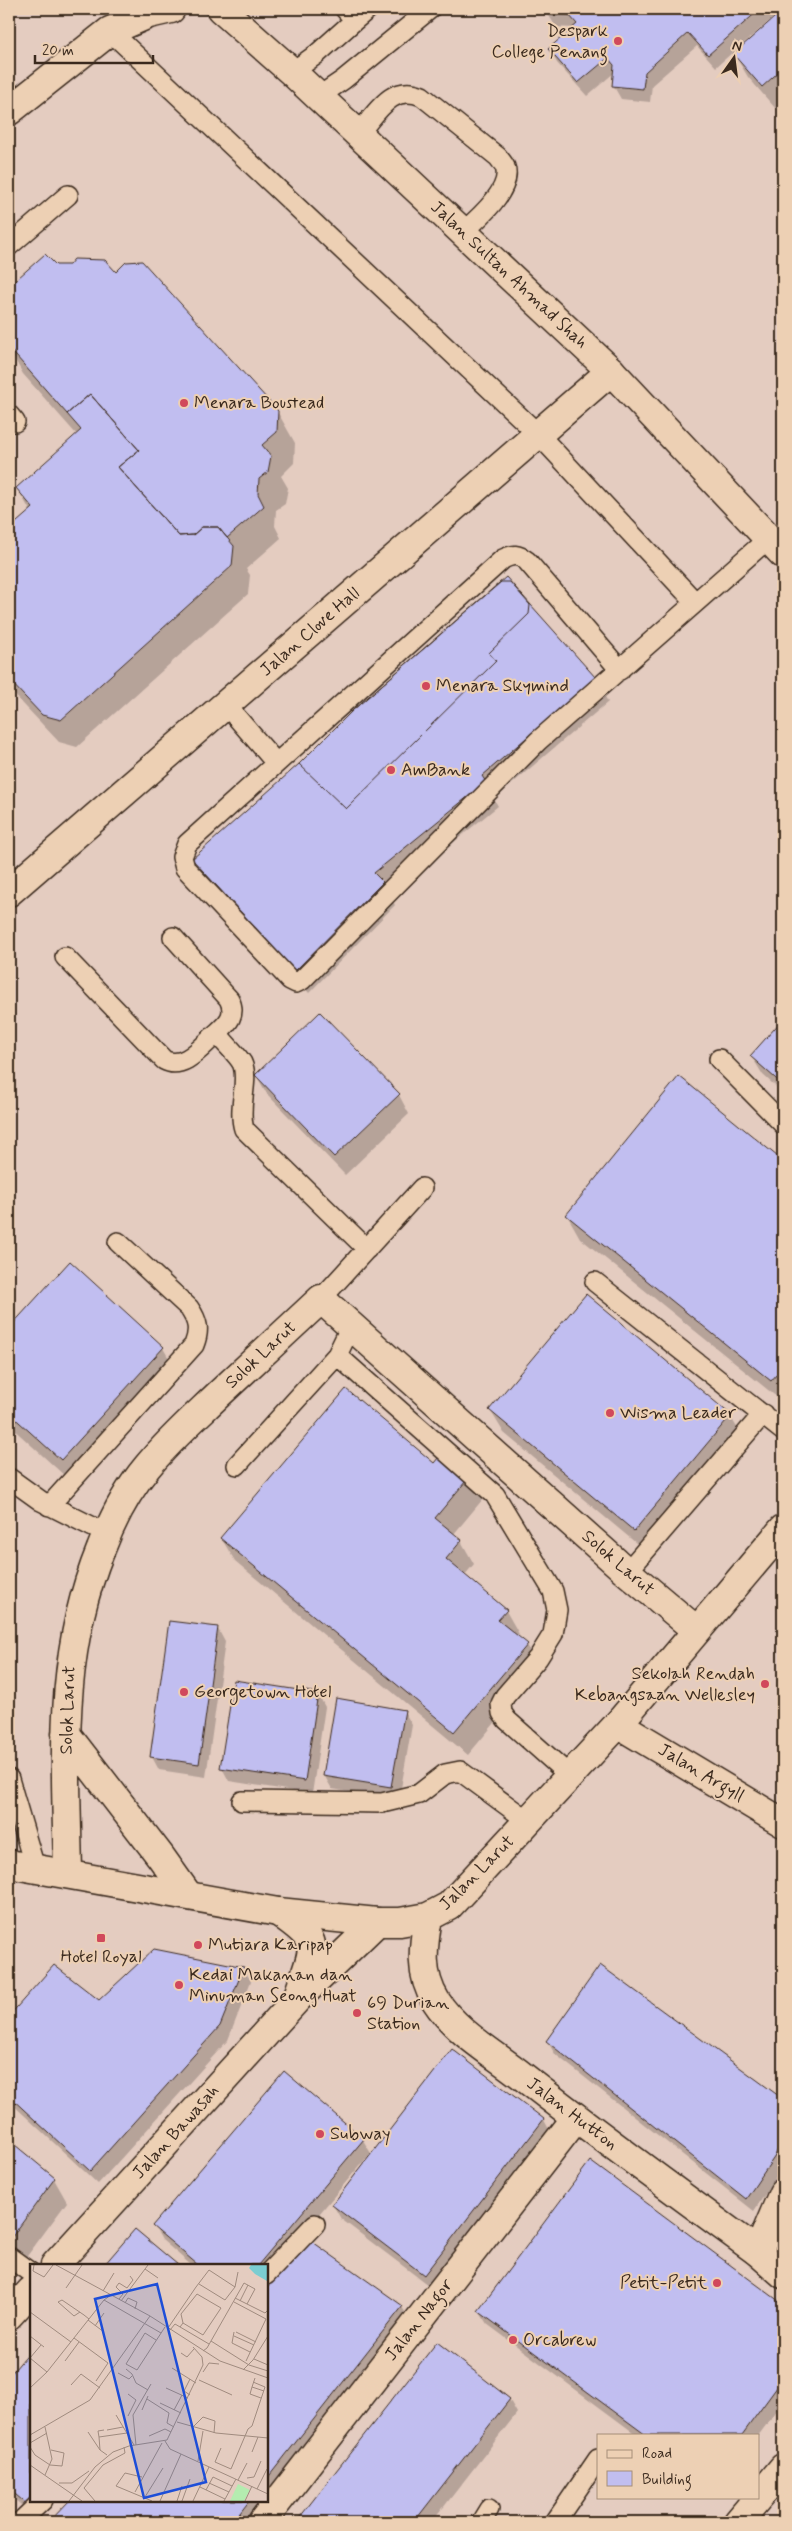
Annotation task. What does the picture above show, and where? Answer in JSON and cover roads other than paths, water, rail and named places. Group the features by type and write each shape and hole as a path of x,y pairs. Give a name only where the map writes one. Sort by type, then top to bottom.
{"street":[{"path":"9,110 110,31 148,14 170,9"},
{"name":"Jalan Sultan Ahmad Shah","path":"221,9 292,72 611,371 776,546"},
{"name":"Jalan Clove Hall","path":"9,892 611,371"},
{"name":"Solok Larut","path":"68,1873 66,1734 69,1670 74,1634 91,1572 107,1534 120,1506 146,1467 182,1429 321,1299 627,1572 696,1630"},
{"name":"Jalan Larut","path":"22,1866 278,1912 377,1922 400,1922 428,1917 449,1906 618,1724 783,1529"},
{"name":"Jalan Argyll","path":"618,1724 783,1823"},
{"path":"66,1734 161,1856 188,1895"},
{"name":"Jalan Bawasah","path":"278,1912 305,1931 312,1944 311,1956 297,1999"},
{"name":"Jalan Hutton","path":"428,1917 423,1946 424,1976 436,2001 457,2025 576,2118 758,2252 783,2274"},
{"name":"Jalan Bawasah","path":"56,2264 297,1999 377,1922"},
{"name":"Jalan Nagor","path":"262,2522 576,2118"},
{"path":"758,2252 783,2193"},
{"path":"9,2315 30,2292"},
{"path":"760,2496 783,2468"},
{"path":"738,2522 758,2498"}],"lane":[{"path":"318,97 343,80 430,9"},
{"path":"292,72 317,54 356,13"},
{"path":"110,31 539,435 695,602"},
{"path":"358,134 389,99 399,92 411,91 422,96 498,157 505,167 506,173 502,190 488,208 464,232"},
{"path":"9,246 68,195"},
{"path":"620,670 527,560 520,555 511,555 503,559 187,844 182,857 185,868 290,980 296,983 302,980 538,741 620,670 695,602 776,546"},
{"path":"226,705 276,763"},
{"path":"65,957 164,1060 173,1064 182,1063 227,1024 232,1016 233,1007 173,937"},
{"path":"217,1033 242,1064 245,1075 240,1116 244,1129 367,1249"},
{"path":"719,1059 783,1124"},
{"path":"321,1299 422,1188"},
{"path":"49,1506 194,1345 199,1332 196,1319 189,1308 118,1242"},
{"path":"594,1282 783,1431"},
{"path":"237,1465 337,1355 351,1326"},
{"path":"337,1355 495,1495 553,1591 556,1610 553,1634 538,1658 505,1696 501,1704 502,1713 507,1720 570,1776"},
{"path":"627,1572 762,1414"},
{"path":"9,1478 49,1506 107,1534"},
{"path":"242,1801 382,1803 401,1800 419,1794 445,1774 460,1771 528,1821"},
{"path":"9,1779 22,1866"},
{"path":"268,2274 315,2224"},
{"path":"9,2257 30,2272"},
{"path":"555,2522 597,2460"},
{"path":"20,2522 42,2501"}],"place":[{"name":"Despark College Penang","path":"618,41"},
{"name":"Menara Boustead","path":"184,403"},
{"name":"Menara Skymind","path":"426,686"},
{"name":"AmBank","path":"391,770"},
{"name":"Wisma Leader","path":"610,1413"},
{"name":"Sekolah Rendah Kebangsaan Wellesley","path":"765,1684"},
{"name":"Georgetown Hotel","path":"184,1692"},
{"name":"Hotel Royal","path":"101,1938"},
{"name":"Mutiara Karipap","path":"198,1945"},
{"name":"Kedai Makanan dan Minuman Seong Huat","path":"179,1985"},
{"name":"69 Durian Station","path":"357,2013"},
{"name":"Subway","path":"320,2134"},
{"name":"Petit-Petit","path":"717,2283"},
{"name":"Orcabrew","path":"513,2340"}]}
